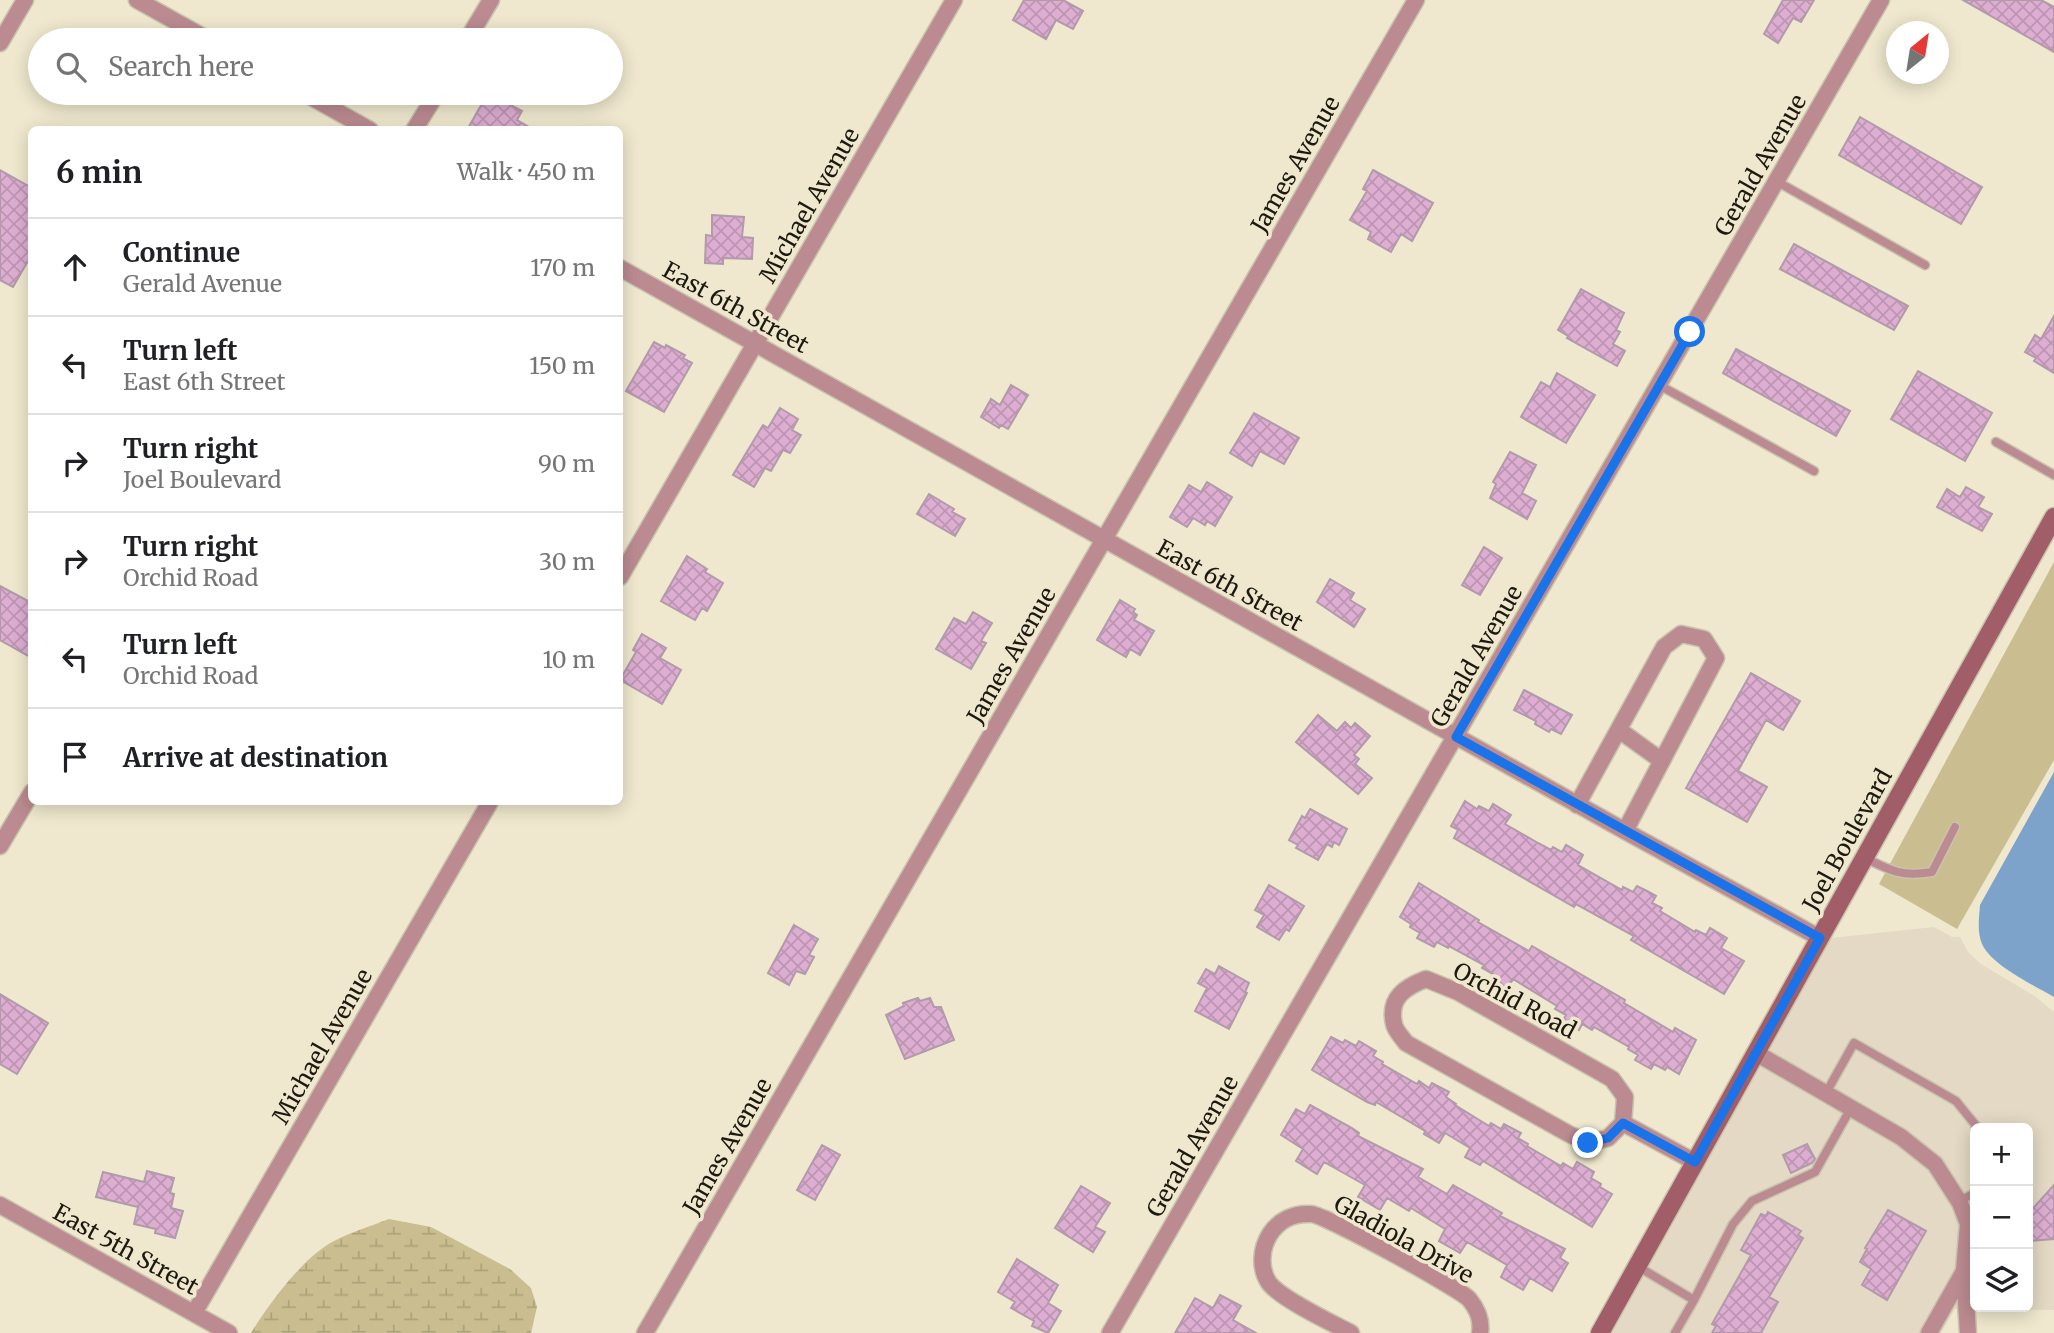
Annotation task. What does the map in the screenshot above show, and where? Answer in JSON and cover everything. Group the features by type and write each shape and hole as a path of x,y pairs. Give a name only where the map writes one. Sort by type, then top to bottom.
{"main road":[{"name":"Joel Boulevard","path":"1600,1333 2054,517"}],"street":[{"path":"0,43 25,0"},
{"path":"137,0 187,28"},
{"path":"474,28 491,0"},
{"name":"Michael Avenue","path":"623,572 954,0"},
{"name":"James Avenue","path":"645,1333 1416,0"},
{"name":"Gerald Avenue","path":"1110,1333 1881,0"},
{"path":"325,105 363,126"},
{"path":"416,126 430,105"},
{"name":"East 6th Street","path":"623,270 1104,541 1820,938"},
{"path":"1577,805 1664,647 1681,634 1704,639 1716,658 1625,831"},
{"path":"1619,730 1662,761"},
{"path":"0,846 28,799"},
{"name":"Michael Avenue","path":"194,1313 488,805"},
{"name":"Orchid Road","path":"1426,979 1458,992 1612,1079 1625,1097 1623,1123 1608,1138 1588,1143 1569,1134 1406,1043 1394,1026 1394,1004 1406,987 1426,979"},
{"path":"1756,1053 1919,1149 1935,1164 1959,1201 1968,1224 1970,1248 1964,1270 1929,1333"},
{"path":"1623,1123 1695,1162"},
{"name":"East 5th Street","path":"0,1205 229,1333"},
{"name":"Gladiola Drive","path":"1351,1333 1289,1298 1270,1284 1262,1265 1264,1244 1275,1226 1292,1215 1313,1214 1340,1225 1468,1298 1482,1321 1480,1333"},
{"path":"1964,1270 1968,1333"}],"lane":[{"path":"1776,181 1925,265"},
{"path":"1659,385 1815,471"},
{"path":"1996,442 2054,475"},
{"path":"1865,858 1895,873 1910,875 1931,872 1955,827"},
{"path":"1826,1093 1854,1043 1956,1101 1975,1123"},
{"path":"1675,1333 1733,1224 1752,1201 1815,1172 1851,1108"},
{"path":"1959,1201 1970,1196"},
{"path":"1637,1266 1693,1300"}],"shaded area":[{"path":"1934,927 1952,937 1960,937 1968,952 1981,964 2036,997 2054,1012 2054,1310 2033,1310 2033,1123 1970,1123 1970,1309 1955,1309 1941,1333 1612,1333 1831,938"}],"green space":[{"path":"2054,562 2054,760 1957,929 1879,884"},
{"path":"389,1219 431,1227 510,1269 531,1288 537,1307 531,1333 251,1333 299,1269 323,1248"}],"water":[{"path":"2054,772 2054,997 1995,960 1982,944 1979,925 1980,905"}],"building":[{"path":"1024,0 1063,0 1083,11 1073,29 1056,20 1046,39 1013,20"},
{"path":"1783,0 1814,0 1801,22 1793,18 1778,43 1764,34"},
{"path":"1963,0 2041,0 2054,7 2054,52"},
{"path":"481,105 511,105 522,111 517,120 527,126 469,126"},
{"path":"1860,117 1982,187 1961,224 1839,155"},
{"path":"0,170 28,186 28,261 13,287 0,280"},
{"path":"1373,170 1433,203 1412,241 1401,234 1391,252 1368,239 1371,232 1350,220 1367,191 1363,189"},
{"path":"712,215 744,217 742,237 753,238 752,259 723,258 723,264 705,263 706,235 712,236"},
{"path":"1794,244 1908,306 1894,330 1780,269"},
{"path":"1581,289 1624,313 1616,330 1620,332 1613,344 1625,351 1617,366 1567,338 1568,336 1558,330"},
{"path":"2054,316 2054,373 2025,352 2035,335 2041,339"},
{"path":"654,342 685,355 683,358 692,363 664,412 626,391"},
{"path":"1736,349 1850,411 1836,436 1723,373"},
{"path":"1918,371 1992,413 1965,461 1891,419"},
{"path":"1557,373 1595,395 1566,443 1521,417 1541,382 1550,387"},
{"path":"1011,385 1028,395 1008,429 1001,425 999,428 981,417 991,399 1000,405"},
{"path":"780,408 798,419 792,430 801,435 790,453 783,450 771,471 765,468 754,487 733,475 763,425 768,428"},
{"path":"1254,413 1299,438 1284,464 1260,451 1252,466 1230,453"},
{"path":"1510,452 1536,465 1522,493 1536,501 1527,519 1490,498 1496,484 1493,482"},
{"path":"1207,482 1232,497 1215,526 1207,521 1205,525 1193,518 1187,527 1170,517 1189,485 1201,492"},
{"path":"1966,487 1984,497 1978,507 1992,514 1982,531 1937,507 1947,489 1960,497"},
{"path":"929,494 965,519 955,536 917,514"},
{"path":"1484,547 1502,558 1480,595 1462,585"},
{"path":"687,556 723,583 707,611 702,608 695,620 661,601"},
{"path":"1330,579 1354,593 1350,600 1365,609 1354,627 1317,602"},
{"path":"0,586 28,601 28,656 0,640"},
{"path":"1120,600 1135,609 1133,612 1137,615 1134,620 1154,631 1140,655 1130,649 1126,657 1097,640"},
{"path":"973,612 992,623 981,641 986,643 971,669 936,649 954,618 966,624"},
{"path":"642,634 666,648 660,658 681,670 662,704 623,682 623,675 636,652 633,650"},
{"path":"1751,673 1800,701 1783,730 1766,720 1738,771 1767,787 1747,822 1686,788"},
{"path":"1524,690 1572,715 1561,734 1551,729 1549,732 1535,724 1536,721 1514,710"},
{"path":"1318,715 1337,731 1345,722 1351,728 1355,723 1370,736 1354,755 1359,759 1355,764 1372,778 1358,794 1296,742"},
{"path":"1465,801 1477,809 1479,806 1489,811 1493,804 1511,815 1505,824 1538,843 1562,852 1566,845 1583,855 1578,865 1622,890 1623,887 1633,892 1637,886 1656,896 1652,903 1662,908 1660,911 1695,932 1696,930 1706,935 1710,928 1727,938 1721,948 1744,961 1724,994 1631,940 1634,936 1576,904 1574,907 1454,838 1458,830 1451,826"},
{"path":"1310,809 1347,829 1339,845 1334,842 1332,847 1327,844 1318,860 1296,848 1298,845 1289,840 1302,816 1305,818"},
{"path":"1419,883 1479,920 1478,922 1529,951 1532,946 1625,1000 1624,1003 1673,1032 1675,1028 1696,1040 1679,1074 1654,1064 1651,1069 1635,1060 1638,1055 1628,1049 1629,1047 1594,1027 1592,1030 1582,1024 1579,1030 1563,1020 1566,1015 1555,1009 1557,1006 1513,979 1507,990 1490,979 1493,974 1482,968 1484,965 1449,946 1448,948 1437,942 1434,947 1417,938 1420,933 1400,917"},
{"path":"1269,885 1304,906 1289,931 1286,929 1279,940 1257,927 1264,915 1255,910"},
{"path":"794,925 818,939 809,955 814,957 805,974 796,971 789,985 768,973"},
{"path":"1219,966 1249,983 1245,992 1247,993 1229,1029 1195,1011 1207,988 1198,983 1206,969 1215,974"},
{"path":"0,994 48,1023 17,1074 0,1064"},
{"path":"918,998 920,1001 930,998 934,1007 941,1007 954,1040 905,1059 886,1015 904,1006 903,1003"},
{"path":"1331,1037 1356,1046 1359,1041 1376,1051 1373,1056 1383,1062 1382,1064 1417,1084 1419,1081 1429,1088 1432,1083 1449,1092 1446,1097 1455,1105 1489,1126 1491,1123 1501,1129 1504,1124 1521,1133 1518,1138 1528,1144 1527,1146 1561,1166 1563,1163 1573,1169 1577,1162 1594,1172 1591,1178 1612,1194 1592,1227 1483,1161 1480,1165 1465,1157 1470,1148 1445,1133 1439,1143 1424,1134 1425,1131 1376,1102 1375,1105 1367,1102 1312,1070"},
{"path":"1310,1105 1352,1128 1359,1133 1358,1136 1423,1169 1418,1177 1447,1194 1453,1185 1502,1213 1500,1216 1565,1249 1560,1258 1568,1263 1552,1291 1530,1278 1523,1290 1501,1277 1507,1265 1467,1242 1460,1253 1439,1241 1445,1229 1411,1208 1409,1211 1387,1198 1380,1210 1358,1197 1365,1185 1324,1162 1317,1174 1296,1161 1303,1149 1281,1135 1296,1109 1305,1114"},
{"path":"1807,1144 1815,1159 1791,1173 1783,1155"},
{"path":"822,1145 840,1155 815,1200 797,1190"},
{"path":"147,1171 174,1178 170,1193 174,1194 171,1208 183,1211 175,1238 155,1233 156,1229 134,1224 138,1207 96,1197 103,1172 144,1182"},
{"path":"2054,1185 2054,1239 2033,1241 2033,1208"},
{"path":"1081,1186 1110,1203 1095,1227 1105,1232 1093,1252 1055,1228"},
{"path":"1888,1210 1926,1231 1887,1300 1862,1285 1871,1269 1860,1262 1867,1249 1865,1248"},
{"path":"1768,1212 1801,1231 1798,1235 1803,1238 1769,1297 1778,1302 1761,1333 1712,1333 1716,1326 1712,1324 1751,1255 1741,1250 1761,1214 1766,1216"},
{"path":"1017,1259 1058,1285 1048,1303 1061,1311 1048,1333 1032,1326 1034,1321 1011,1308 1015,1302 998,1292"},
{"path":"1220,1295 1241,1306 1233,1320 1256,1333 1175,1333 1195,1298 1213,1308"}],"route":[{"path":"1588,1143 1608,1138 1623,1123 1695,1162 1820,938 1456,737 1690,332"}]}
